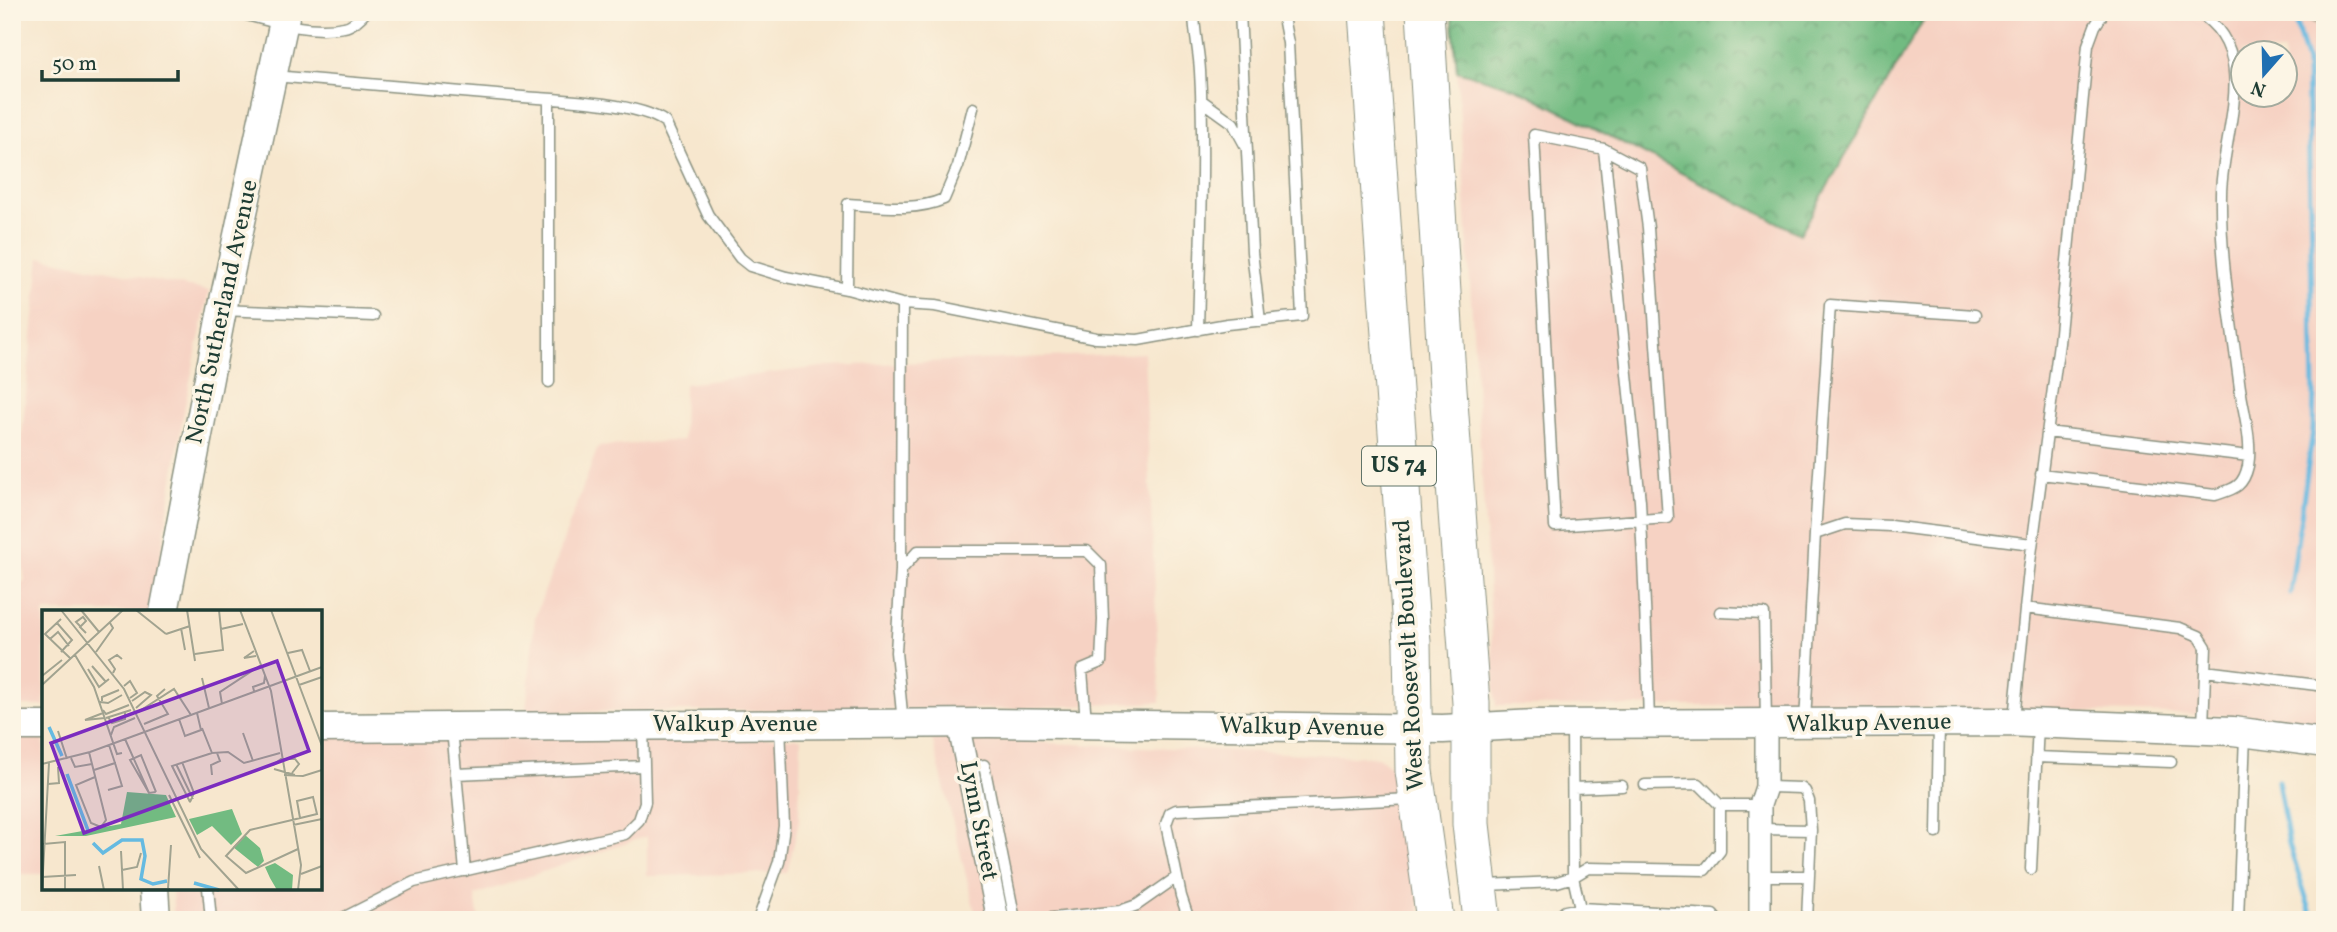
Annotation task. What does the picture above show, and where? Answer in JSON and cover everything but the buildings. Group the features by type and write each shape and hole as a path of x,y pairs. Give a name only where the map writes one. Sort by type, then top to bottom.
{"highway":[{"name":"West Roosevelt Boulevard","path":"1367,12 1412,642 1414,771 1435,920"},
{"name":"US 74","path":"1425,12 1471,703 1471,824 1480,902"}],"street":[{"name":"North Sutherland Avenue","path":"164,610 222,310 284,18"},
{"name":"Walkup Avenue","path":"322,728 958,723 1413,729 1572,724 2026,723 2245,732 2325,743"},
{"name":"Lynn Street","path":"958,723 998,920"},
{"path":"1760,920 1760,829 1766,725"},
{"path":"12,726 42,726"},
{"path":"153,890 156,920"}],"lane":[{"path":"236,12 284,18 315,28 346,27 366,12"},
{"path":"1194,12 1200,69 1202,176 1198,330"},
{"path":"1240,12 1252,253 1260,321"},
{"path":"272,76 640,109 665,122 708,215 740,258 750,266 902,304 935,306 1096,338 1138,340 1302,316 1288,43 1282,12"},
{"path":"2031,869 2036,757 2026,723 2025,608 2059,343 2088,45 2104,12"},
{"path":"2041,474 2214,495 2235,489 2248,467 2249,448 2239,384 2220,194 2236,69 2228,46 2212,21 2197,12"},
{"path":"548,99 549,382"},
{"path":"1201,100 1233,123 1247,147"},
{"path":"847,289 848,204 929,206 944,199 958,166 973,108"},
{"path":"1534,135 1604,149 1640,168 1648,228 1668,518 1641,520 1555,526 1534,135"},
{"path":"1604,149 1641,520 1649,724"},
{"path":"902,304 901,570 896,652 903,724"},
{"path":"1805,724 1830,305 1975,315"},
{"path":"222,310 373,316"},
{"path":"2047,432 2249,456"},
{"path":"1815,534 1845,524 1890,526 2032,544"},
{"path":"901,570 918,551 1087,551 1101,565 1103,620 1101,662 1082,670 1087,724"},
{"path":"2025,608 2180,628 2199,636 2206,647 2203,730"},
{"path":"1720,611 1764,614 1766,725"},
{"path":"2205,671 2325,686"},
{"path":"1937,833 1939,723"},
{"path":"1572,724 1573,877 1580,908"},
{"path":"758,920 779,862 784,826 780,725"},
{"path":"452,726 465,871"},
{"path":"339,920 414,882 625,834 639,820 645,802 643,726"},
{"path":"2238,920 2245,732"},
{"path":"2036,757 2171,762"},
{"path":"456,774 644,765"},
{"path":"967,769 984,765 1015,920"},
{"path":"1480,902 1573,877 1588,868 1704,870 1720,851 1720,805 1699,784 1646,785"},
{"path":"1573,788 1622,786"},
{"path":"1720,805 1801,788 1805,791 1809,801 1811,830 1807,920"},
{"path":"1189,920 1166,824 1170,813 1176,810 1418,799"},
{"path":"1760,829 1811,830"},
{"path":"1760,876 1809,876"},
{"path":"1034,920 1120,911 1137,905 1177,877"},
{"path":"208,890 211,920"},
{"path":"1556,920 1565,911 1580,908 1713,915 1717,920"}],"shaded area":[{"path":"1928,12 2276,12 2325,25 2325,728 2239,716 2065,711 1845,706 1496,706 1457,71 1516,88 1799,234"},
{"path":"40,257 209,291 183,415 152,610 42,610 42,706 12,706 12,582 25,582 15,503"},
{"path":"1144,353 1160,702 1001,709 526,712 535,617 598,447 683,440 684,384 830,366"},
{"path":"322,734 801,738 799,821 787,873 647,876 647,836 475,895 479,920 174,920 172,890 322,890"},
{"path":"12,738 42,738 42,874 12,874"},
{"path":"932,738 1378,757 1405,776 1421,920 977,920"}],"green space":[{"path":"1452,12 1928,12 1800,234 1516,88 1457,71"},
{"path":"2276,12 2325,12 2325,25"}],"waterway":[{"path":"2290,593 2313,430 2314,391 2307,63 2293,12"},
{"path":"2278,781 2289,844 2313,920"}]}
